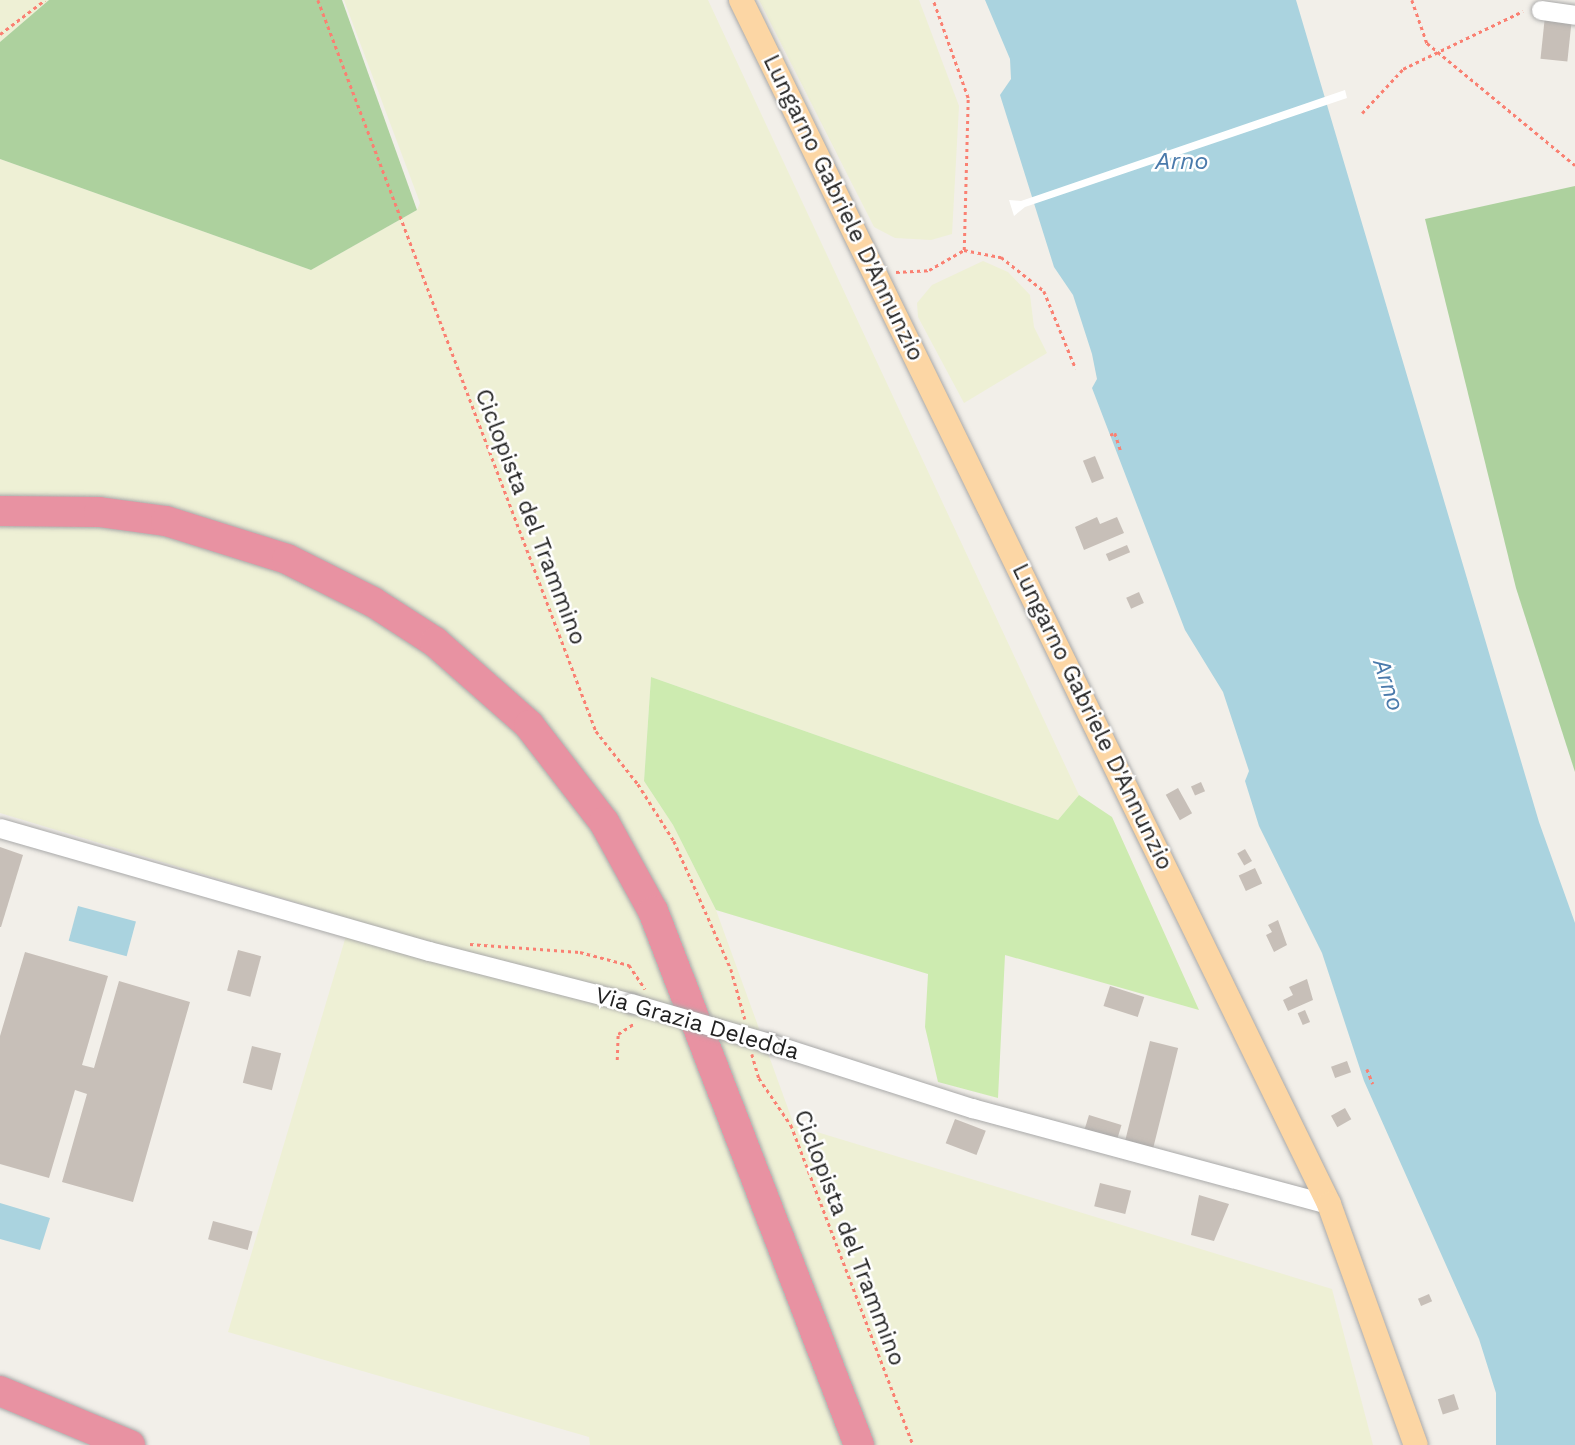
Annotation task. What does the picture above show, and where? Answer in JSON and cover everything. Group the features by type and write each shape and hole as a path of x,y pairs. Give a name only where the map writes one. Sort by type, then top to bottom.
{"highway":[{"path":"0,511 99,512 166,521 233,538 288,559 373,601 436,642 529,725 604,821 653,911 859,1445"},
{"path":"0,1377 73,1433"},
{"path":"0,1391 73,1433"},
{"path":"0,1414 130,1445"}],"main road":[{"name":"Lungarno Gabriele D'Annunzio","path":"741,0 1329,1204 1416,1445"}],"street":[{"path":"1541,10 1575,15"},
{"name":"Via Grazia Deledda","path":"0,828 429,951 631,1003 760,1045 972,1108 1329,1204"}],"path":[{"path":"0,34 45,0"},
{"name":"Ciclopista del Trammino","path":"318,0 591,720 680,853 732,969 746,1027"},
{"path":"933,0 968,97 964,250"},
{"path":"1412,0 1422,33 1439,54 1575,165"},
{"path":"1362,113 1403,69 1523,12 1541,10"},
{"path":"875,274 929,270 964,250 1001,257 1044,291 1076,369"},
{"path":"1110,435 1115,433 1121,452"},
{"name":"Ciclopista del Trammino","path":"760,1045 759,1078 791,1125 913,1445"},
{"path":"1367,1069 1373,1084"},
{"path":"1364,1081 1371,1079"}],"green space":[{"path":"0,0 49,0 0,42"},
{"path":"49,0 342,0 417,210 311,270 0,159 0,42"},
{"path":"344,0 708,0 1079,795 1058,820 651,677 644,781 673,825 716,910 794,1125 1332,1289 1373,1445 590,1445 589,1437 228,1332 351,919 0,813 0,159 311,270 417,210 420,203"},
{"path":"759,0 919,0 959,106 952,234 931,240 895,238 874,227"},
{"path":"1575,186 1575,772 1516,588 1425,219"},
{"path":"983,261 1008,272 1030,295 1034,327 1047,353 964,403 918,317 917,303 932,285"},
{"path":"651,677 1058,820 1079,795 1112,817 1199,1010 1005,955 998,1098 938,1082 925,1027 928,974 716,910 673,825 644,781"}],"water":[{"name":"Arno","path":"985,0 1296,0 1539,822 1575,923 1575,1445 1496,1445 1496,1393 1479,1339 1364,1081 1322,953 1259,826 1245,781 1249,771 1223,692 1185,630 1092,388 1097,379 1092,354 1073,295 1054,267 1000,95 1011,79 1010,59"},
{"path":"78,906 136,922 127,956 69,941"},
{"path":"0,1203 50,1218 40,1250 0,1239"}],"pier":[{"path":"1345,90 1347,98 1025,207 1014,216 1009,200 1021,201"}],"building":[{"path":"1545,16 1572,19 1567,62 1541,59"},
{"path":"1095,456 1104,478 1092,483 1083,461"},
{"path":"1097,517 1100,524 1117,517 1124,533 1084,550 1075,527"},
{"path":"1127,545 1130,552 1109,561 1106,554"},
{"path":"1139,592 1144,603 1131,609 1126,598"},
{"path":"1201,782 1205,791 1195,796 1191,786"},
{"path":"1178,788 1192,813 1180,820 1166,795"},
{"path":"0,847 23,855 1,927 0,927"},
{"path":"1245,849 1252,861 1244,866 1237,854"},
{"path":"1255,868 1262,883 1246,891 1239,876"},
{"path":"1278,920 1287,945 1274,952 1266,935 1272,932 1268,925"},
{"path":"238,950 261,956 250,997 227,991"},
{"path":"25,952 108,976 82,1065 94,1068 119,981 190,1002 133,1202 62,1182 87,1094 75,1090 49,1178 0,1164 0,1036"},
{"path":"1307,979 1313,1000 1288,1011 1283,1000 1293,995 1289,987"},
{"path":"1110,986 1144,997 1138,1017 1104,1006"},
{"path":"1305,1010 1310,1022 1303,1025 1298,1013"},
{"path":"1150,1041 1178,1048 1153,1148 1125,1141"},
{"path":"252,1046 281,1053 272,1090 243,1083"},
{"path":"1347,1061 1351,1072 1335,1078 1331,1067"},
{"path":"1345,1108 1351,1119 1337,1127 1331,1116"},
{"path":"1089,1115 1122,1125 1117,1140 1084,1130"},
{"path":"955,1119 986,1131 976,1155 946,1143"},
{"path":"1100,1183 1131,1191 1125,1214 1094,1206"},
{"path":"1199,1195 1229,1204 1214,1241 1191,1235"},
{"path":"213,1221 253,1232 248,1250 208,1239"},
{"path":"1429,1294 1432,1301 1421,1306 1418,1299"},
{"path":"1454,1394 1459,1409 1443,1414 1438,1399"}]}
